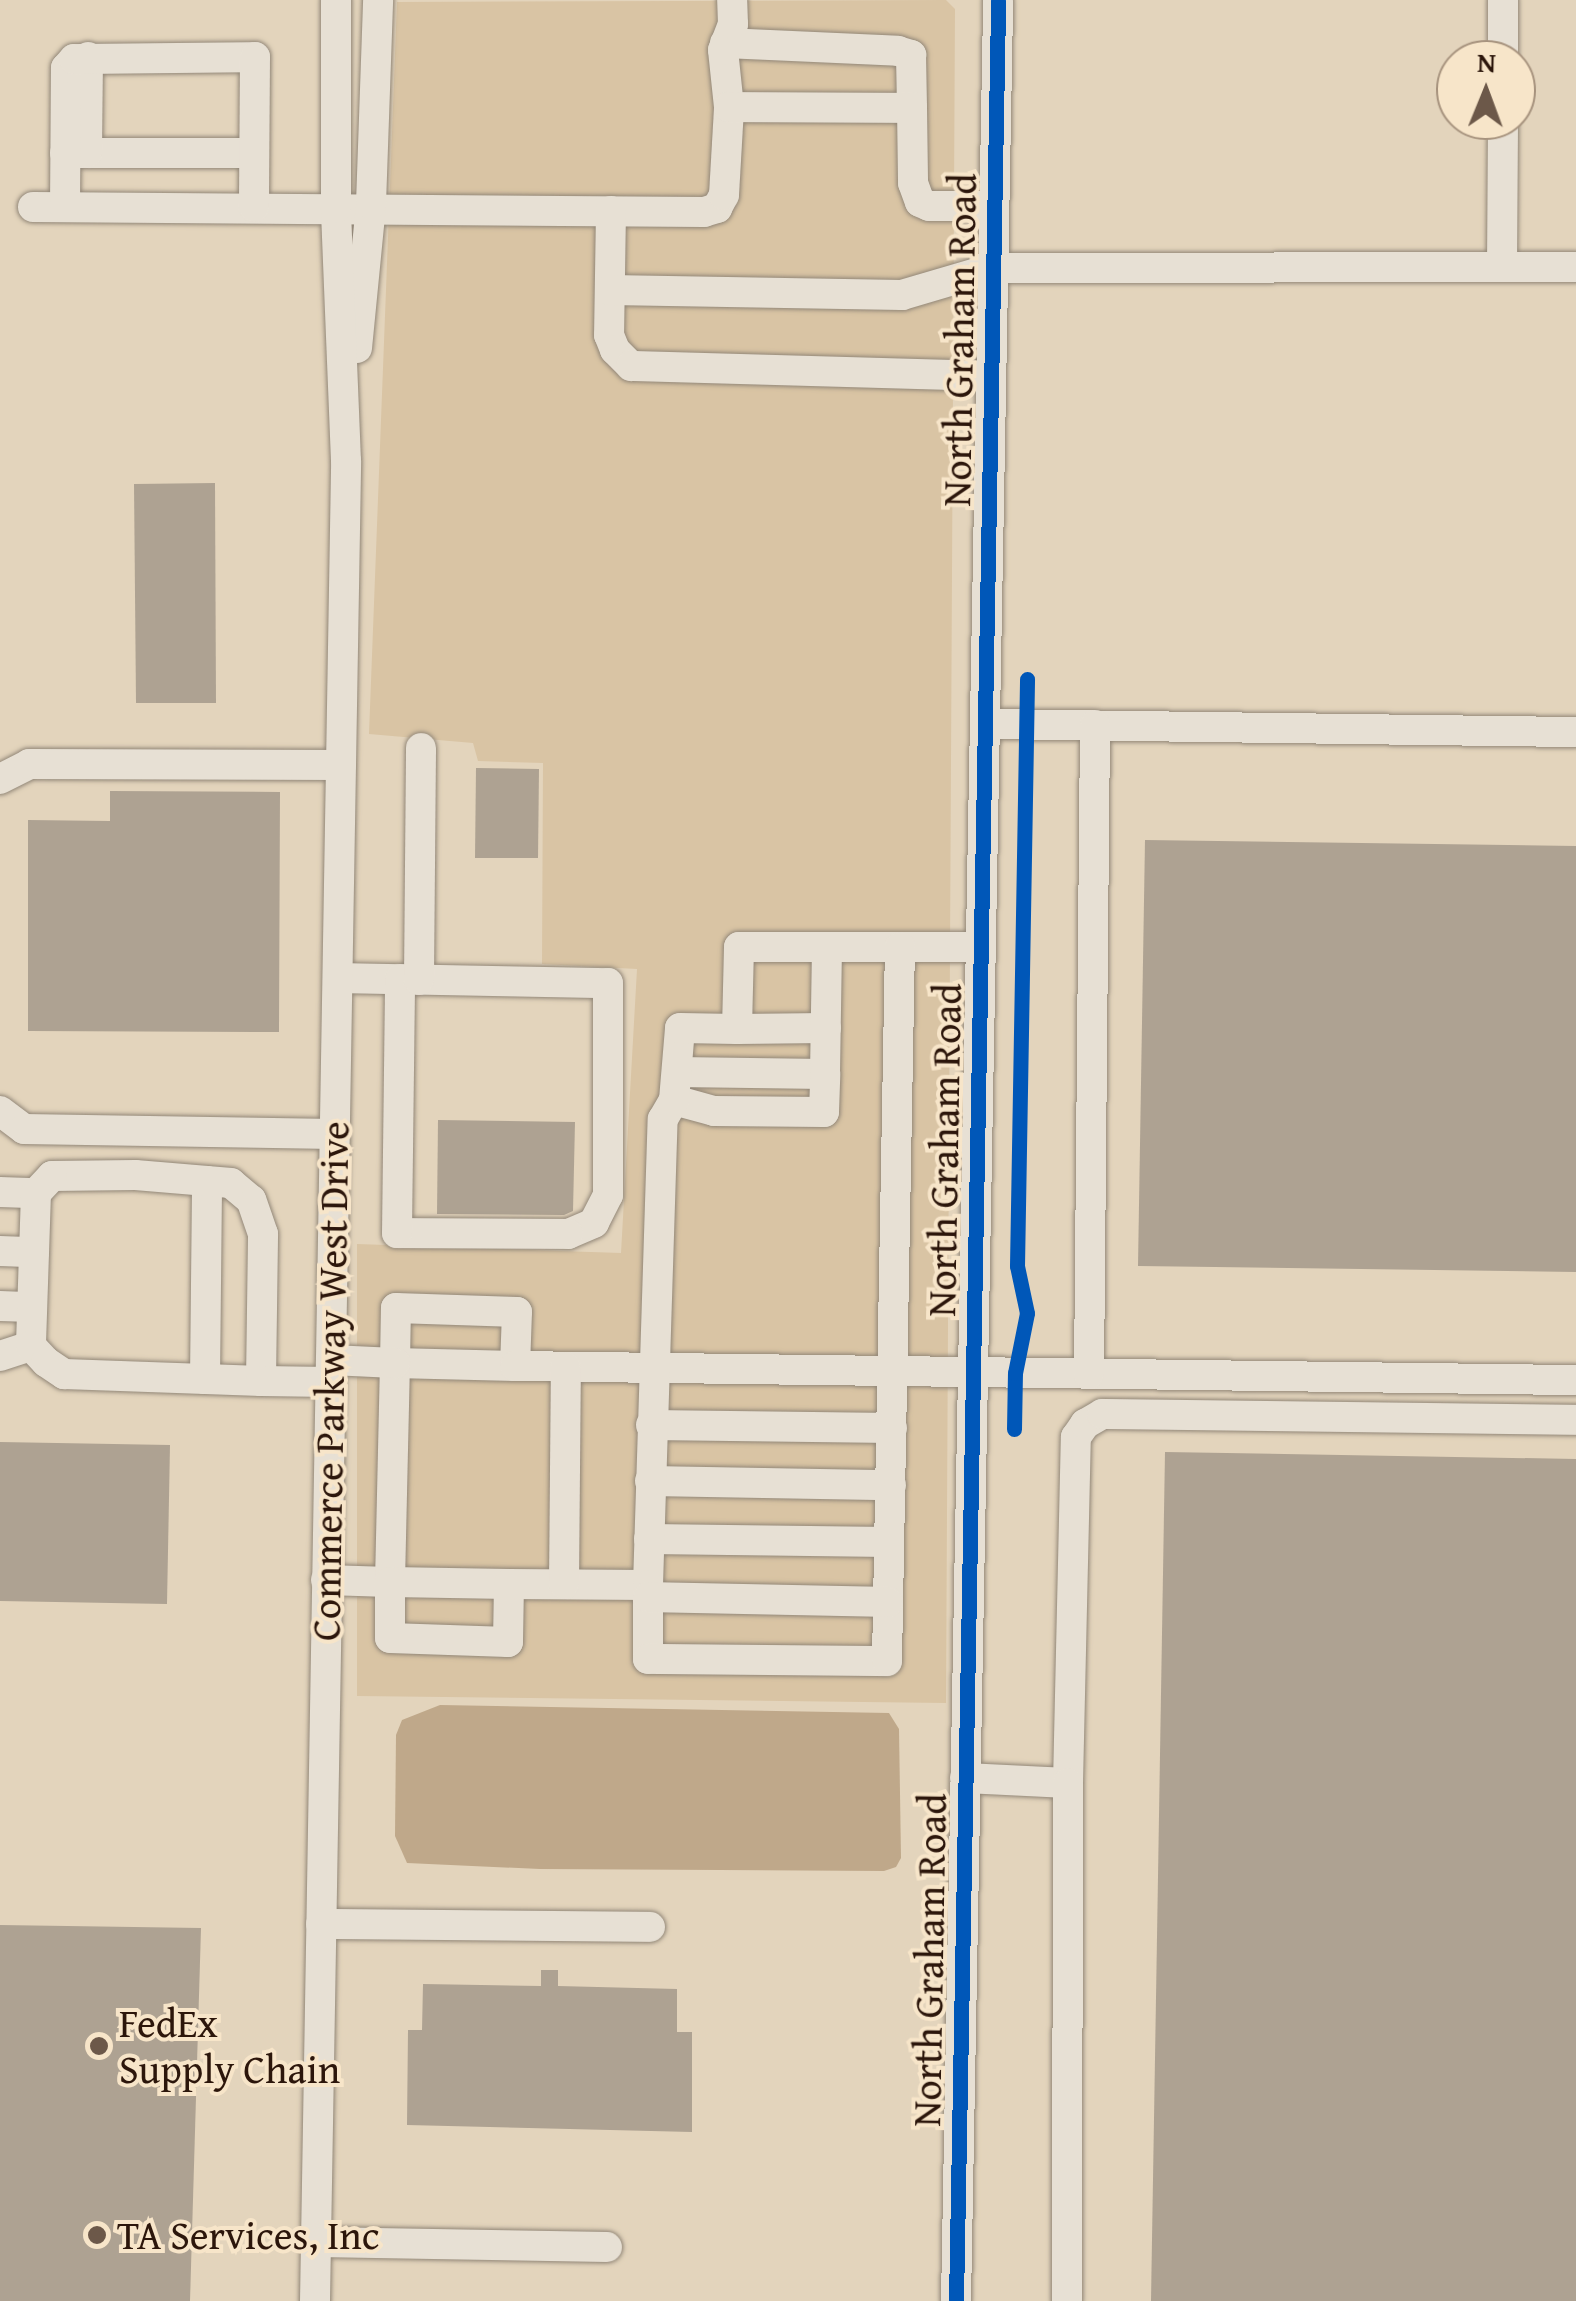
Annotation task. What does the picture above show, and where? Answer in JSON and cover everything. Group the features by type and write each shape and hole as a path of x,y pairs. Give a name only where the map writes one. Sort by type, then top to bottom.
{"street":[{"name":"Commerce Parkway West Drive","path":"314,2301 346,460 336,208 336,0"},
{"name":"Commerce Parkway West Drive","path":"346,460 371,208 378,0"},
{"path":"33,206 704,212 717,208 728,175 725,44 732,24 732,0"},
{"name":"North Graham Road","path":"956,2301 998,0"},
{"path":"1503,0 1503,40"},
{"path":"725,44 898,51 911,55 913,183 920,202 929,206 994,206"},
{"path":"65,207 76,152 66,68 74,58 255,57 254,208"},
{"path":"729,107 912,108"},
{"path":"1502,140 1502,266"},
{"path":"76,152 254,153"},
{"path":"612,211 609,334 615,350 631,366 991,376"},
{"path":"610,290 902,296 993,268 1576,267"},
{"path":"984,724 1576,732"},
{"path":"1089,1374 1095,725"},
{"path":"338,978 410,979 608,983 608,1196 594,1223 568,1234 397,1234 410,979 421,748"},
{"path":"0,779 29,764 45,763 341,765"},
{"path":"737,1028 739,946 981,947"},
{"path":"676,1086 825,1074 826,948"},
{"path":"826,1028 680,1028 676,1086 663,1119 650,1425 648,1659 887,1661 900,948"},
{"path":"0,1111 24,1130 335,1134"},
{"path":"31,1346 36,1193 52,1176 87,1174 231,1183 251,1200 261,1218 261,1381"},
{"path":"205,1380 207,1181"},
{"path":"0,1192 36,1193"},
{"path":"0,1251 34,1252"},
{"path":"0,1306 32,1307"},
{"path":"509,1584 508,1642 390,1638 396,1308 517,1312 515,1366"},
{"path":"31,1346 64,1374 205,1380 261,1381 395,1362 1576,1380"},
{"path":"0,1356 31,1346"},
{"path":"564,1584 566,1367"},
{"path":"1067,2301 1068,1782 1076,1437 1085,1424 1102,1414 1576,1420"},
{"path":"650,1425 892,1428"},
{"path":"650,1482 890,1484"},
{"path":"648,1538 889,1542"},
{"path":"326,1580 564,1584 888,1602"},
{"path":"965,1778 1068,1782"},
{"path":"321,1924 650,1926"},
{"path":"318,2242 607,2247"}],"shaded area":[{"path":"946,0 955,9 946,1703 357,1696 357,1244 621,1253 637,969 542,964 543,763 478,761 473,743 369,734 397,2"},
{"path":"440,1705 889,1713 899,1729 901,1858 896,1867 884,1871 540,1869 407,1863 395,1836 396,1735 402,1720"}],"building":[{"path":"215,483 216,703 136,703 134,484"},
{"path":"476,768 539,769 538,858 475,858"},
{"path":"110,791 280,792 279,1032 28,1031 28,820 110,821"},
{"path":"1145,840 1576,846 1576,1272 1138,1266"},
{"path":"438,1120 575,1122 573,1211 564,1215 437,1214"},
{"path":"0,1442 170,1445 167,1604 0,1601"},
{"path":"1165,1452 1576,1459 1576,2301 1151,2301"},
{"name":"FedEx Supply Chain","path":"0,1925 201,1928 190,2301 0,2301"},
{"path":"541,1970 558,1970 558,1986 677,1989 677,2032 692,2032 692,2132 407,2125 408,2030 422,2030 423,1984 541,1986"}],"cycle path":[{"path":"956,2301 998,0"},
{"path":"1014,1429 1015,1373 1027,1313 1017,1266 1027,679"}],"place":[{"name":"FedEx Supply Chain","path":"99,2046"},
{"name":"TA Services, Inc","path":"97,2235"}]}
